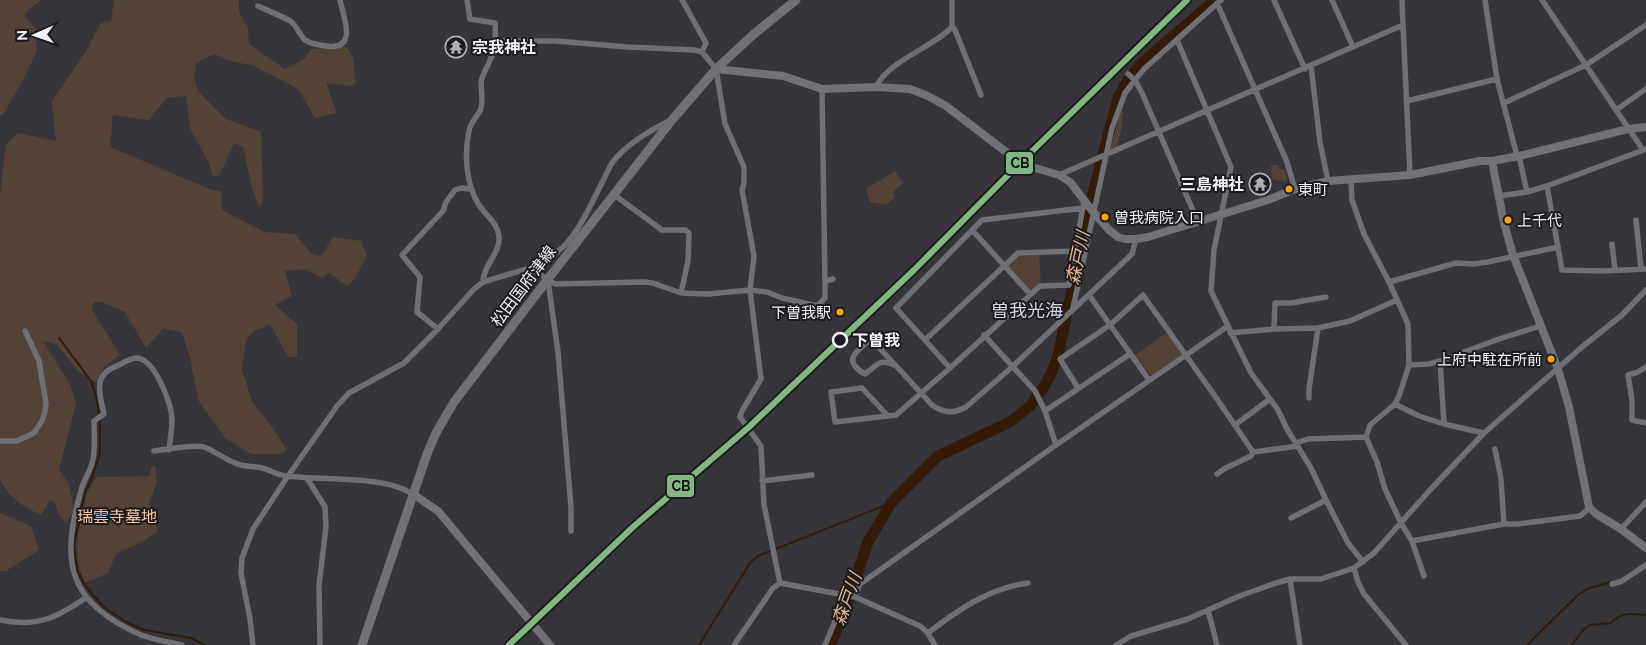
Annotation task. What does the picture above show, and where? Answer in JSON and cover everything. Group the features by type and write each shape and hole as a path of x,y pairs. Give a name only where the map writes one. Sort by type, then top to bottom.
{"main road":[{"name":"松田国府津線","path":"362,645 427,454 450,407 672,120 716,69 754,34 796,0"},
{"path":"716,69 782,76 822,89 910,89 928,96 946,106 1022,164 1059,175 1070,182 1084,205 1109,230 1118,237 1126,239 1136,239 1198,222 1268,200 1295,189 1328,181 1410,175 1480,161 1518,156 1628,129 1646,127"},
{"path":"1492,160 1513,255 1558,368 1569,407 1589,507 1596,514 1621,529 1646,548"},
{"path":"414,494 438,511 550,645"}],"street":[{"path":"258,6 290,21 296,26 304,39 310,43 334,46 340,45 346,36 347,21 340,0"},
{"path":"467,0 470,19 495,23 496,41 482,79 483,98 480,112 468,130 467,171 470,189 478,205 496,225 499,237 496,251 484,273 484,282"},
{"path":"682,0 706,43 702,52"},
{"path":"952,0 952,27 955,30 981,95"},
{"path":"1274,0 1305,69"},
{"path":"1332,0 1353,47"},
{"path":"1402,0 1410,175"},
{"path":"1485,0 1496,79 1527,192"},
{"path":"1499,196 1527,192 1547,186 1644,149 1628,129 1542,0"},
{"path":"1071,311 1112,128 1125,93 1134,79 1219,2 1287,162 1295,189"},
{"path":"1059,175 1403,25"},
{"path":"1504,104 1586,64 1646,25"},
{"path":"876,88 878,83 897,64 945,34 952,27"},
{"path":"1177,40 1231,167 1214,250 1211,291 1251,373 1270,399 1311,468 1348,543 1363,562"},
{"path":"496,41 556,41 694,50 702,52 716,69 725,124 744,167 742,190 754,256 750,290 761,380 740,417 761,446 764,505 780,584"},
{"path":"1312,66 1320,142 1328,181"},
{"path":"1128,74 1134,79 1198,222"},
{"path":"1407,101 1496,79"},
{"path":"808,315 825,298 822,89"},
{"path":"1616,110 1646,89"},
{"path":"253,645 250,619 240,573 242,558 253,528 337,406 349,393 404,363 474,289 484,282 530,268 565,244 578,227 618,155 653,130 672,120"},
{"path":"1352,179 1352,200 1364,234 1390,282 1408,324 1409,365 1406,379 1395,404 1370,425 1366,437 1400,523 1412,541 1424,576"},
{"path":"1547,186 1562,270 1643,269 1636,220"},
{"path":"438,329 417,312 420,277 402,255 443,212 446,202 456,190 461,188 470,189"},
{"path":"613,194 662,230 685,230 689,233 688,261 681,293"},
{"path":"888,416 862,388 831,392 835,422 888,416 896,415 921,394 950,368 1030,294 1040,286 1069,285 1084,205 982,220 896,308 950,368"},
{"path":"972,230 1030,294"},
{"path":"894,364 888,362 878,363 865,374 862,374 852,363 852,359 867,342 875,343 932,405 940,410 958,411 966,407 1132,254 1136,239"},
{"path":"1612,244 1615,270"},
{"path":"1390,282 1456,263 1473,264 1488,262 1513,255 1558,247"},
{"path":"925,340 1018,254 1076,251"},
{"path":"530,268 555,284 644,282 653,283 681,293 708,294 750,290 766,292 782,298 817,306"},
{"path":"548,278 558,352 571,507 571,531"},
{"path":"825,281 833,280"},
{"path":"1116,645 1132,636 1188,619 1237,597 1290,579 1321,579 1354,568 1363,562 1374,553 1484,433 1622,314 1646,290"},
{"path":"1088,295 1149,380"},
{"path":"1078,388 1060,359 1110,325 1143,295 1253,452"},
{"path":"1274,329 1275,303 1291,303 1326,296"},
{"path":"1230,333 1318,328 1350,321 1398,300"},
{"path":"855,597 860,584 1228,326"},
{"path":"1409,365 1429,364 1440,361 1540,326"},
{"path":"1309,398 1318,328"},
{"path":"0,441 17,441 34,433 42,421 45,412 46,404 39,361 25,331"},
{"path":"984,336 1035,392 1045,411 1056,445"},
{"path":"1045,411 1130,354"},
{"path":"169,450 171,413 156,374 144,360 134,358 108,369 100,382 104,414 94,421 92,464 81,489 70,546 75,579 87,597 107,617 143,636 182,645"},
{"path":"1440,361 1444,424"},
{"path":"1646,367 1628,375 1632,400 1632,420 1646,423"},
{"path":"1235,426 1270,399"},
{"path":"1395,404 1419,416 1484,433"},
{"path":"1217,474 1251,456 1253,452 1297,445 1308,439 1366,437"},
{"path":"154,451 202,446 234,463 263,468 282,476 391,484 414,494"},
{"path":"1495,449 1501,479 1504,524"},
{"path":"762,481 812,475"},
{"path":"307,478 325,506 326,527 318,585 320,645"},
{"path":"1291,518 1326,500"},
{"path":"1621,529 1646,502"},
{"path":"1412,541 1504,524 1580,516 1589,507"},
{"path":"1612,584 1622,581 1646,565"},
{"path":"1354,568 1364,594 1406,645"},
{"path":"1290,579 1300,645"},
{"path":"928,633 950,616 990,593 1002,588 1028,583"},
{"path":"734,645 773,588 780,584 855,597 920,626 928,633 935,645"},
{"path":"825,645 846,595"},
{"path":"0,620 24,623 39,621 64,613 87,597"},
{"path":"1208,610 1217,645"}],"green space":[{"path":"0,0 42,0 29,9 25,16 36,29 37,51 22,82 4,113 0,116"},
{"path":"114,0 239,0 239,12 248,28 249,44 285,69 304,59 311,49 347,47 353,58 356,83 351,86 326,83 337,113 315,118 298,89 254,66 226,60 215,54 196,63 194,79 199,92 226,119 261,132 263,197 260,209 252,188 243,147 234,143 220,175 213,177 209,163 190,129 186,96 167,98 149,120 113,115 110,147 212,190 221,191 222,210 264,232 295,234 311,253 321,256 333,237 361,241 367,256 354,280 347,286 329,273 322,278 305,269 285,271 292,296 275,305 297,324 297,357 288,357 270,324 253,332 246,340 242,370 252,401 287,450 280,454 251,454 225,438 198,400 190,358 182,332 163,329 146,348 125,312 102,302 94,302 92,310 120,355 104,367 97,383 78,371 56,344 43,341 70,384 76,404 59,469 69,484 74,511 66,522 60,517 54,501 50,500 41,515 17,501 8,492 0,479 0,195 6,144 18,133 56,141 52,101 86,51 101,23 111,21"},
{"path":"1123,102 1122,125 1117,147 1110,150 1114,129"},
{"path":"1271,165 1278,165 1278,169 1285,169 1287,182 1272,179"},
{"path":"895,171 903,183 892,193 895,197 886,205 870,202 866,189"},
{"path":"1039,254 1041,283 1030,293 1006,265 1018,255"},
{"path":"1168,332 1182,352 1181,355 1152,375 1149,374 1135,355"},
{"name":"瑞雲寺墓地","path":"155,466 157,483 149,503 158,531 145,540 116,554 108,573 85,583 78,561 78,539 87,494 96,477 150,476 151,467"},
{"path":"0,513 31,526 39,550 6,571 0,571"}],"waterway":[{"name":"森戸川","path":"830,645 843,616 868,542 891,503 938,456 1010,422 1030,406 1043,388 1058,356 1087,216 1118,98 1128,80 1142,63 1215,0"},
{"path":"59,338 91,381 96,395 100,425 100,453 85,492 74,544 77,570 85,585 104,607 126,622 145,630 191,638 205,645"},
{"path":"699,645 750,563 758,556 891,503"},
{"path":"1527,645 1578,595 1587,589 1611,582"},
{"path":"1572,645 1583,630 1590,625 1611,623 1615,619 1627,614 1646,615"}],"transit line":[{"name":"CB","path":"509,645 633,527 749,427 914,270 1020,163 1187,0"}],"place":[{"name":"宗我神社","path":"456,47"},
{"name":"三島神社","path":"1260,184"},
{"name":"東町","path":"1289,189"},
{"name":"曽我病院入口","path":"1105,217"},
{"name":"上千代","path":"1508,220"},
{"name":"下曽我駅","path":"840,312"},
{"name":"下曽我","path":"840,340"},
{"name":"上府中駐在所前","path":"1551,359"}],"district":[{"name":"曽我光海","path":"1027,311"}]}
